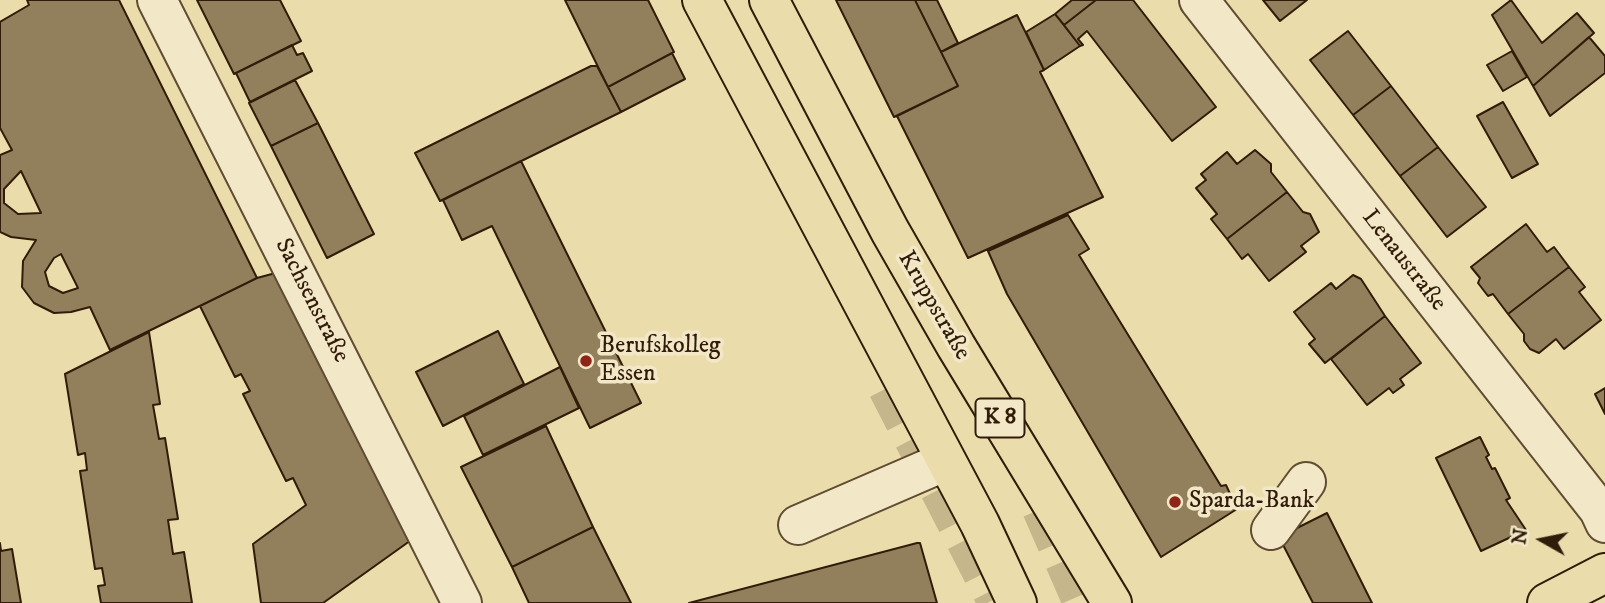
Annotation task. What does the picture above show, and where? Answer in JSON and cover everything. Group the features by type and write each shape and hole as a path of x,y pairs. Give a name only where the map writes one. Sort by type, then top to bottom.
{"main road":[{"path":"702,0 946,461 1017,603"},
{"name":"Kruppstraße","path":"769,0 890,232 1112,603"},
{"path":"1547,603 1605,573"}],"street":[{"name":"Sachsenstraße","path":"157,0 462,603"},
{"name":"Lenaustraße","path":"1199,0 1599,510 1605,523"},
{"path":"798,525 946,461"},
{"path":"1271,530 1306,482"}],"building":[{"path":"27,0 119,0 257,278 110,350 90,307 54,313 34,303 22,287 23,261 36,240 11,237 0,232 0,155 12,150 0,128 0,22 29,5","holes":["21,171 41,213 18,214 4,203 4,189","61,254 78,288 63,293 49,286 45,272 54,258"]},
{"path":"197,0 280,0 301,41 234,74"},
{"path":"565,0 648,0 674,52 608,87"},
{"path":"836,0 915,0 958,86 894,117"},
{"path":"915,0 937,0 958,43 941,52"},
{"path":"1072,0 1096,0 1064,25 1055,14"},
{"path":"1096,0 1133,0 1216,107 1172,141 1087,31 1078,39 1083,45 1080,46 1064,25"},
{"path":"1263,0 1307,0 1280,21"},
{"path":"1511,0 1542,43 1577,13 1594,33 1533,86 1492,15"},
{"path":"1055,14 1080,46 1044,70 1026,32"},
{"path":"1017,15 1044,70 1040,72 1103,197 968,258 897,116 958,86 941,52"},
{"path":"1348,31 1391,86 1353,115 1310,60"},
{"path":"1589,37 1605,56 1605,73 1550,116 1533,86"},
{"path":"292,45 297,55 303,53 312,71 250,102 236,73"},
{"path":"1512,51 1527,77 1503,91 1487,65"},
{"path":"672,53 685,79 621,112 608,87"},
{"path":"591,66 597,66 621,112 440,201 415,153"},
{"path":"295,80 318,123 271,146 249,103"},
{"path":"1391,86 1438,147 1400,176 1353,115"},
{"path":"1503,102 1538,164 1512,178 1477,116"},
{"path":"318,123 374,234 327,258 271,146"},
{"path":"1438,147 1486,207 1447,237 1400,176"},
{"path":"1255,150 1271,164 1271,172 1287,192 1227,239 1211,219 1217,214 1196,188 1206,180 1201,174 1227,152 1237,164"},
{"path":"521,161 641,403 590,428 492,226 462,240 443,200"},
{"path":"1287,192 1303,212 1310,214 1319,232 1301,246 1306,252 1269,281 1248,254 1242,259 1227,239"},
{"path":"1068,215 1089,249 1079,255 1221,486 1226,485 1237,509 1161,557 1007,294 988,251"},
{"path":"1526,224 1547,252 1554,247 1569,267 1508,314 1493,294 1488,296 1478,283 1480,278 1471,267"},
{"path":"1569,267 1585,287 1579,292 1601,320 1564,349 1556,339 1539,353 1530,349 1524,341 1524,334 1508,314"},
{"path":"283,271 414,538 323,603 261,603 253,544 306,505 293,478 286,481 243,394 250,391 241,374 235,377 200,306 257,278"},
{"path":"1353,275 1361,279 1385,316 1325,363 1309,344 1315,339 1294,312 1331,283 1336,289"},
{"path":"1385,316 1421,363 1400,379 1404,385 1393,393 1389,388 1367,405 1331,359"},
{"path":"498,331 524,384 443,426 416,372"},
{"path":"149,332 160,404 153,405 159,439 165,438 178,519 168,520 173,554 184,552 192,603 101,603 98,586 105,585 102,568 95,569 80,471 87,470 85,453 78,455 65,374"},
{"path":"560,367 579,408 483,455 464,416"},
{"path":"1605,388 1605,414 1595,394"},
{"path":"546,426 593,527 512,567 461,467"},
{"path":"1480,437 1489,455 1486,457 1492,469 1495,468 1510,498 1506,500 1526,530 1481,551 1436,458"},
{"path":"1327,513 1372,603 1313,603 1279,537"},
{"path":"593,527 631,603 529,603 512,567"},
{"path":"0,543 1,551 12,549 21,603 0,603"},
{"path":"920,543 937,603 689,603"}],"tunnel":[{"path":"887,388 995,599"},
{"path":"1041,509 1082,603"}],"place":[{"name":"Berufskolleg Essen","path":"586,361"},
{"name":"Sparda-Bank","path":"1175,502"}]}
